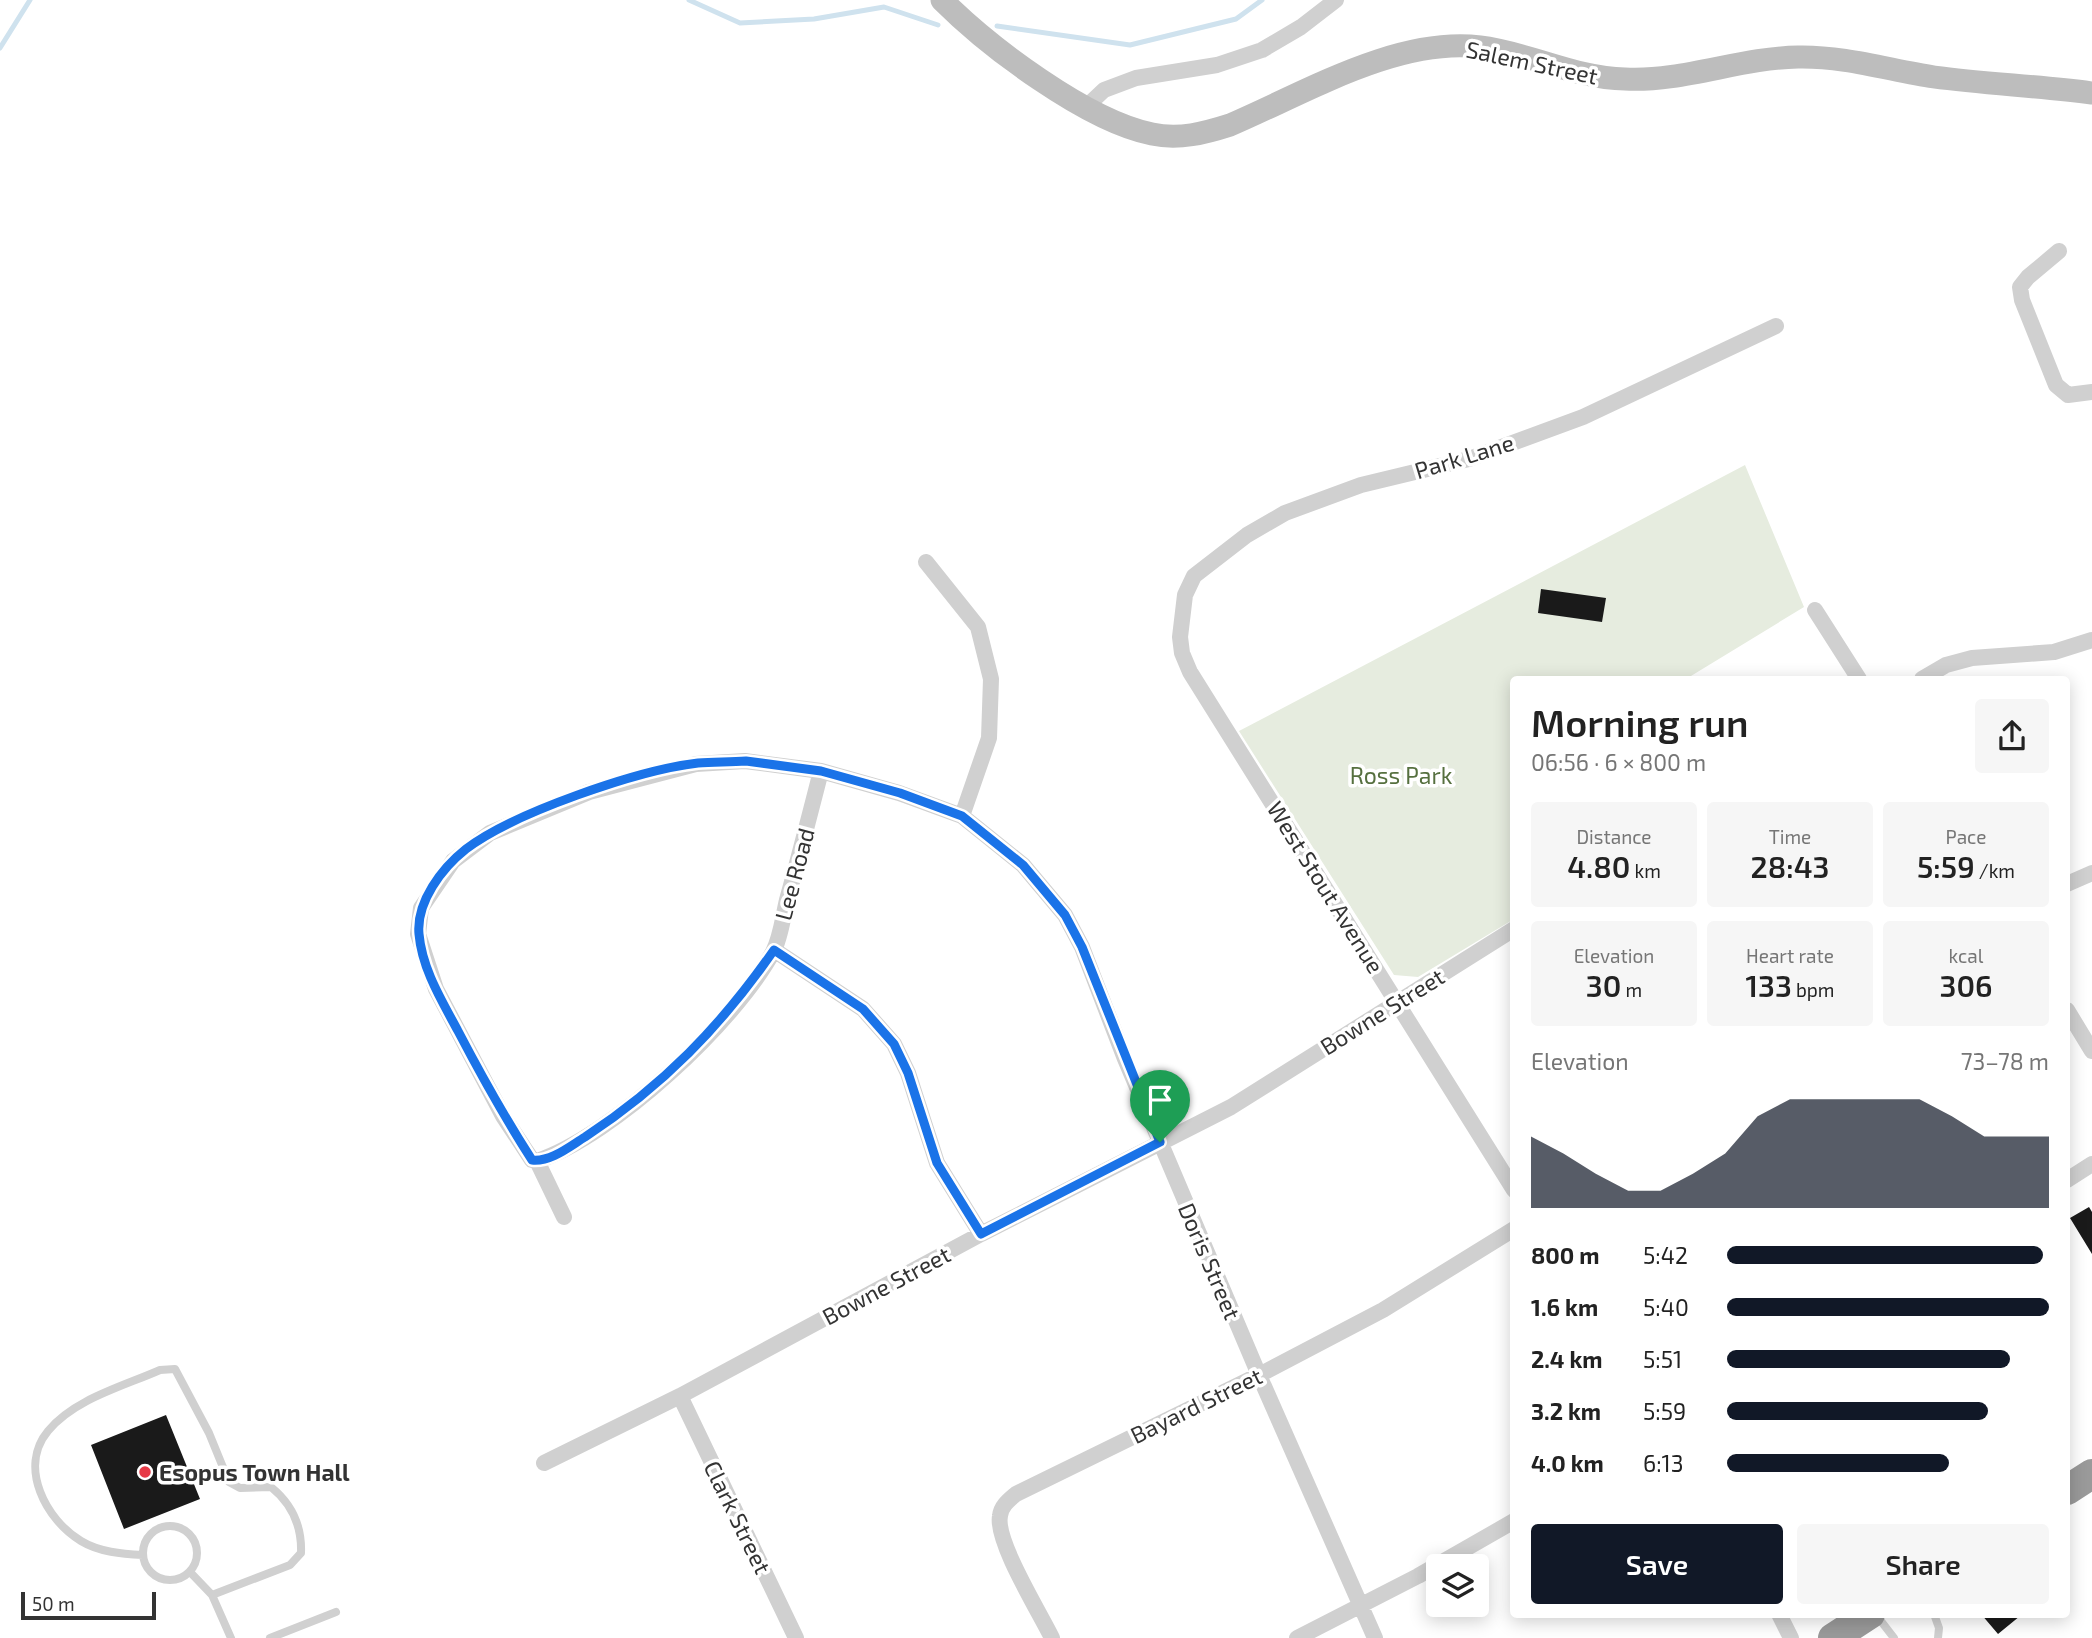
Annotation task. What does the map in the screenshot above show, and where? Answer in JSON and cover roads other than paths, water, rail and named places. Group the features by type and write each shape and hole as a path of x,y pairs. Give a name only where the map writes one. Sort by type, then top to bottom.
{"highway":[{"path":"2070,1488 2092,1474"},
{"path":"1833,1638 1866,1618"}],"street":[{"name":"Salem Street","path":"942,0 999,50 1086,107 1133,130 1176,137 1206,133 1230,125 1405,53 1462,46 1509,53 1592,76 1625,79 1656,79 1756,61 1806,57 1827,58 1963,81 2092,93"},
{"path":"1086,107 1104,90 1136,78 1217,65 1262,50 1301,27 1336,0"},
{"path":"2059,251 2020,286 2022,300 2056,385 2068,395 2092,392"},
{"name":"Park Lane","path":"1181,613 1185,595 1194,576 1247,535 1285,513 1361,485 1469,459 1583,417 1776,326"},
{"path":"926,562 959,599 978,626 991,679 989,738 962,816"},
{"path":"1815,610 1857,676"},
{"name":"West Stout Avenue","path":"1181,613 1182,653 1190,672 1510,1184"},
{"path":"1927,676 1946,664 1972,657 2054,652 2092,640"},
{"name":"Doris Street","path":"564,1217 537,1161 532,1160 503,1116 427,968 418,933 421,908 453,861 490,834 521,818 589,792 653,773 696,764 746,761 821,771 900,793 962,816 1023,865 1065,915 1082,947 1160,1142 1375,1638"},
{"name":"Lee Road","path":"537,1161 560,1153 598,1128 676,1069 742,996 774,950 821,771"},
{"path":"2070,883 2092,873"},
{"name":"Bowne Street","path":"544,1463 680,1396 981,1234 1231,1107 1510,931"},
{"path":"774,950 863,1009 894,1044 908,1073 937,1163 981,1234"},
{"path":"2070,1015 2092,1051"},
{"path":"2070,1178 2092,1164"},
{"name":"Bayard Street","path":"1052,1638 1005,1546 999,1526 1000,1513 1016,1494 1259,1375 1383,1310 1510,1231"},
{"name":"Clark Street","path":"680,1396 796,1638"},
{"path":"1297,1638 1510,1523"},
{"path":"1781,1618 1791,1638"}],"lane":[{"path":"143,1555 113,1553 82,1542 52,1515 34,1471 38,1448 47,1431 70,1410 160,1370 175,1369 209,1433 229,1482 240,1488 271,1487 279,1493 286,1499 298,1523 301,1541 301,1553 290,1565 212,1595"},
{"path":"179,1528 195,1542 197,1552 190,1572 172,1581 152,1574 143,1555 150,1535 158,1529 179,1528"},
{"path":"190,1572 212,1595 231,1638"},
{"path":"270,1638 336,1612"},
{"path":"1876,1618 1894,1638"},
{"path":"1935,1618 1939,1628 1938,1638"}],"waterway":[{"path":"0,48 30,0"},
{"path":"689,0 740,23 814,19 884,7 938,25"},
{"path":"997,26 1130,45 1236,19 1262,0"}],"place":[{"name":"Esopus Town Hall","path":"145,1472"}],"park label":[{"name":"Ross Park","path":"1401,775"}]}
